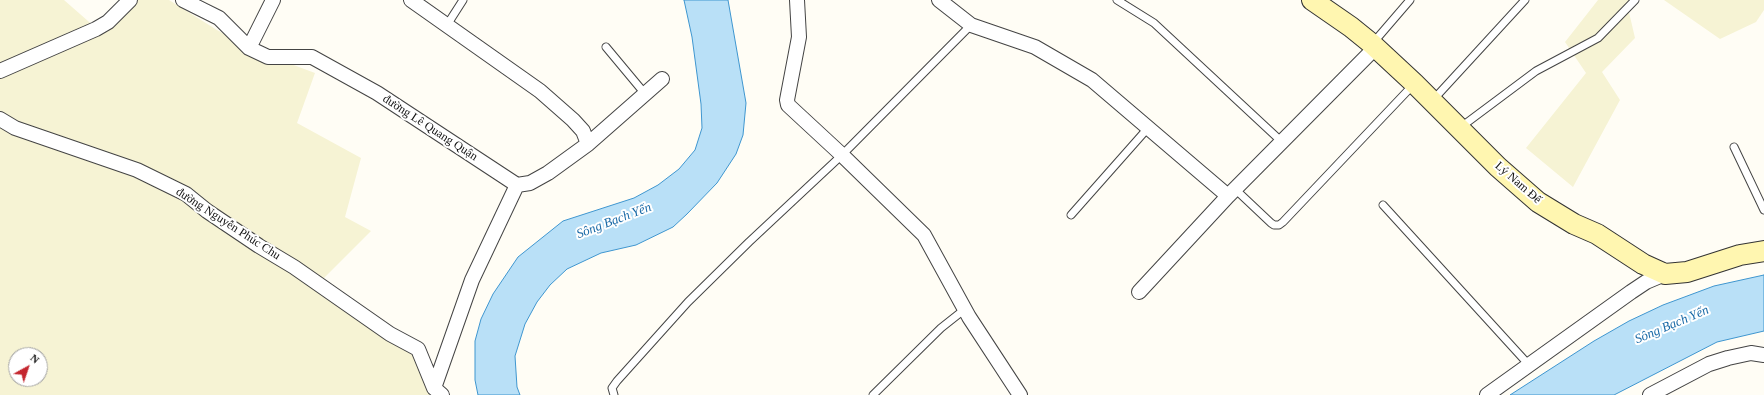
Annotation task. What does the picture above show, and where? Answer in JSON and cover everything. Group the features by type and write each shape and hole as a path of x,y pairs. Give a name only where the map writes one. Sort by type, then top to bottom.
{"street":[{"path":"0,71 108,22 130,0"},
{"name":"đường Lê Quang Quận","path":"183,0 219,18 249,48 268,57 312,57 377,93 518,185"},
{"path":"249,48 273,0"},
{"path":"411,0 540,91 573,120 583,131 588,144"},
{"path":"798,0 799,36 786,102 924,235 965,309 1020,395"},
{"path":"939,0 971,25 1035,47 1092,80 1148,128 1231,192"},
{"name":"Lý Nam Đế","path":"1312,0 1352,27 1374,46 1414,83 1498,167 1538,202 1574,224 1597,234 1643,264 1665,274 1687,272 1740,255 1764,251"},
{"path":"1139,292 1231,192 1282,142 1374,46"},
{"path":"438,392 472,280 518,185 530,183 548,173 588,144 646,95 662,79"},
{"name":"đường Nguyễn Phúc Chu","path":"0,119 15,128 137,170 186,194 220,220 294,267 390,334 418,349 438,392"},
{"path":"1488,395 1631,292 1646,282 1665,274"},
{"path":"1650,395 1671,390 1709,364 1728,358 1750,354 1764,355"}],"lane":[{"path":"447,25 463,0"},
{"path":"1117,0 1154,23 1282,142"},
{"path":"1374,46 1410,0"},
{"path":"1432,102 1525,0"},
{"path":"1459,128 1536,72 1598,38 1635,0"},
{"path":"614,395 612,388 616,381 688,302 749,242 842,155 971,25"},
{"path":"606,47 646,95"},
{"path":"1231,192 1271,223 1274,225 1279,225 1414,83"},
{"path":"1071,215 1148,128"},
{"path":"1734,147 1764,210"},
{"path":"1383,205 1529,365"},
{"path":"873,395 941,328 965,309"}],"shaded area":[{"path":"0,0 64,0 96,28 137,0 169,0 217,30 256,51 315,73 297,123 361,158 345,217 371,231 318,284 418,349 442,395 0,395"},
{"path":"1598,0 1635,0 1628,8 1635,38 1602,72 1620,100 1573,187 1526,148 1586,73 1565,42"},
{"path":"1664,0 1764,0 1764,10 1756,22 1720,39"}],"water":[{"name":"Sông Bạch Yến","path":"684,0 728,0 746,103 743,135 736,154 717,183 673,227 636,245 601,253 567,269 550,285 537,302 525,324 515,356 517,387 520,395 478,395 475,380 475,341 481,319 493,294 518,257 563,221 634,198 658,185 679,169 695,150 702,128 701,104 692,37"},
{"name":"Sông Bạch Yến","path":"1764,275 1764,331 1717,342 1614,395 1510,395 1594,341 1629,321 1663,305 1714,286"}]}
